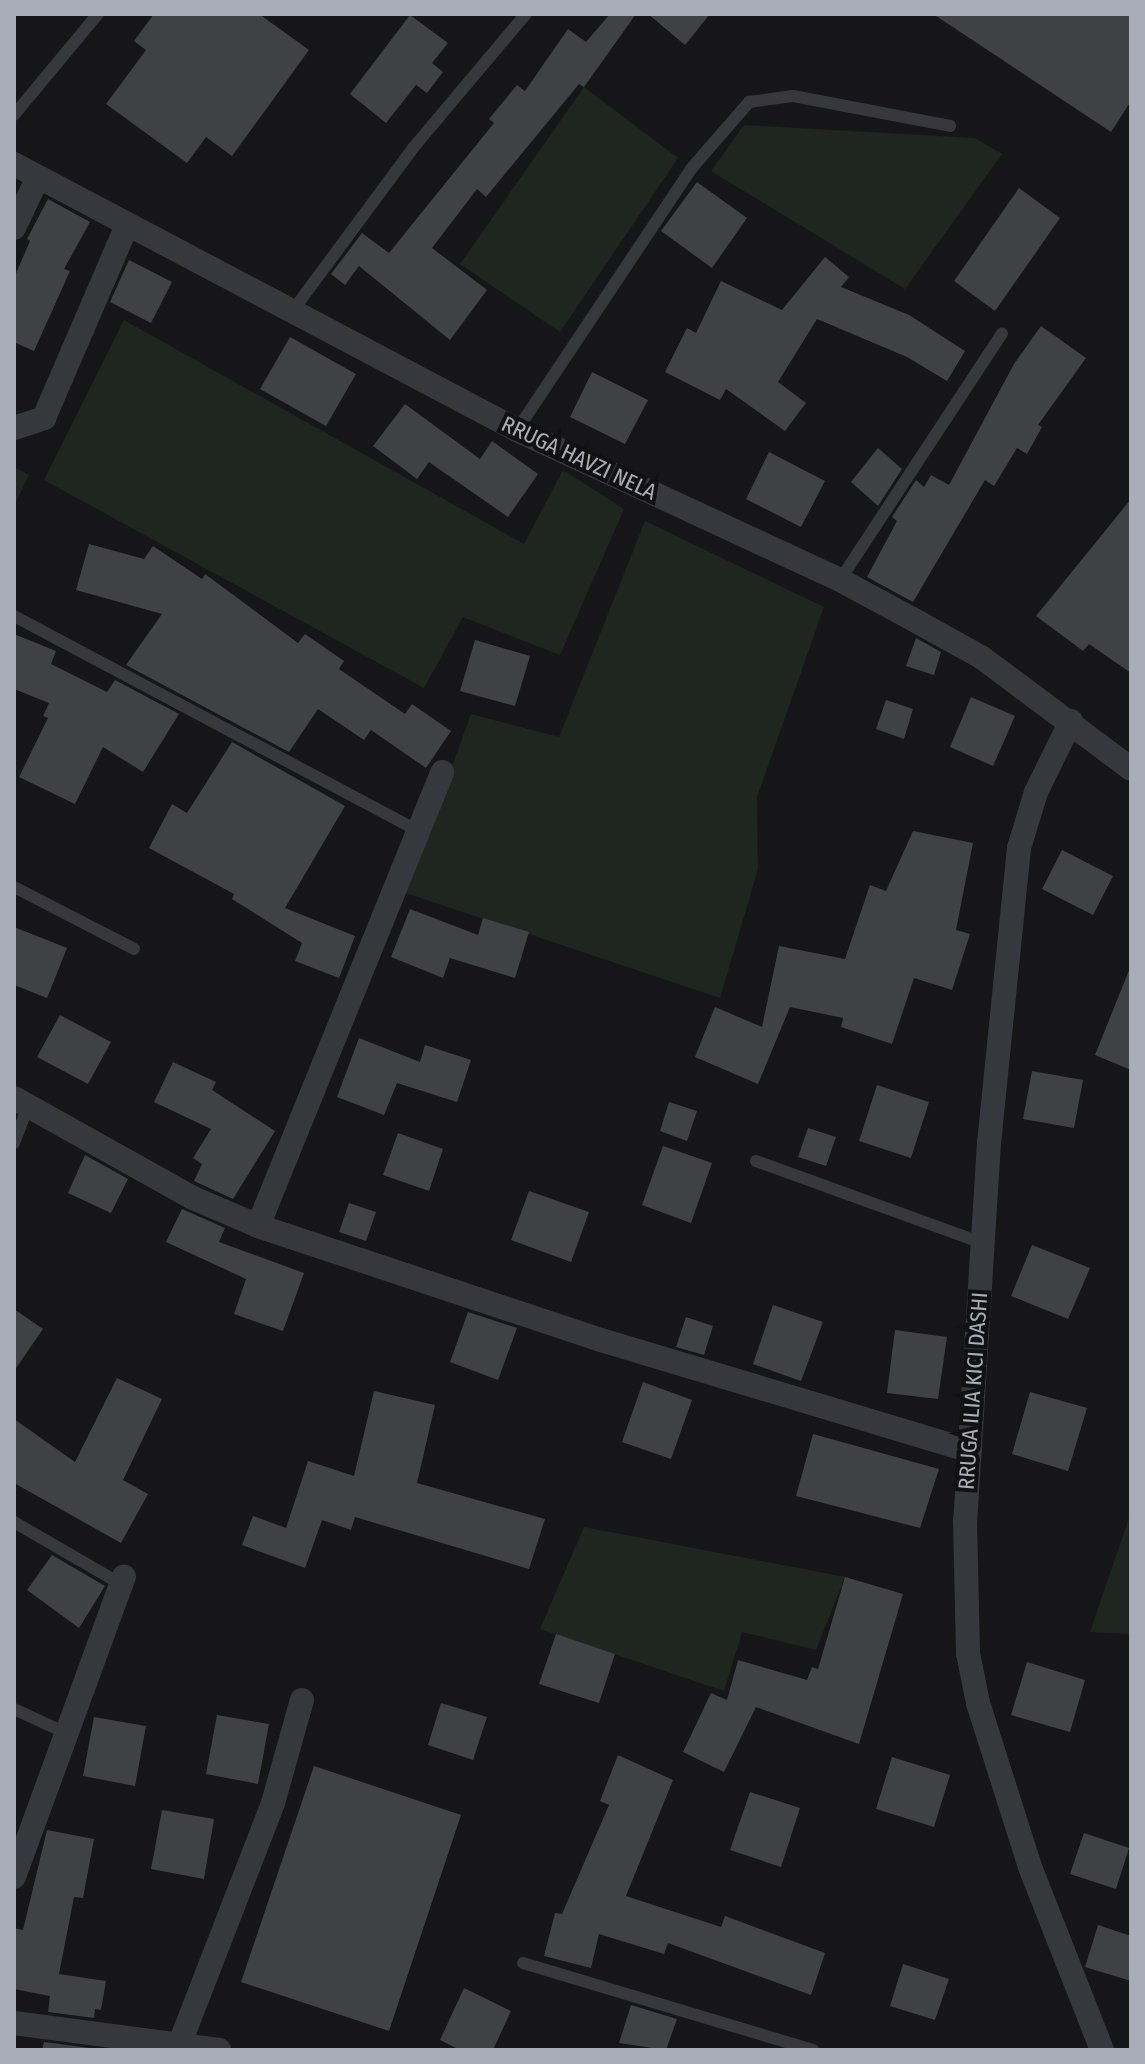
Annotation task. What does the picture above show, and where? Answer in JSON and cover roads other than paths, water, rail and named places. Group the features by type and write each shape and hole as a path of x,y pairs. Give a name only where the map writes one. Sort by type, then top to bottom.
{"street":[{"name":"RRUGA HAVZI NELA","path":"14,164 517,430 840,580 981,657 1071,721 1131,769"},
{"path":"14,228 38,177"},
{"path":"14,428 44,418 127,225"},
{"name":"RRUGA ILIA KICI DASHI","path":"1071,721 1036,792 1019,848 983,1243 965,1520 968,1653 978,1703 1030,1867 1102,2050"},
{"path":"258,1226 442,772"},
{"path":"21,1102 193,1198 258,1226 601,1340 970,1451"},
{"path":"14,1877 122,1580"},
{"path":"180,2043 253,1860 302,1700"},
{"path":"14,2023 219,2050"}],"lane":[{"path":"14,115 98,14"},
{"path":"291,313 413,148 526,14"},
{"path":"517,430 691,169 749,102 793,96 950,126"},
{"path":"840,580 1002,333"},
{"path":"14,616 418,831"},
{"path":"14,887 134,949"},
{"path":"14,1143 21,1102"},
{"path":"756,1161 983,1243"},
{"path":"14,1522 122,1580"},
{"path":"14,1709 66,1733"},
{"path":"523,1963 813,2050"}]}
